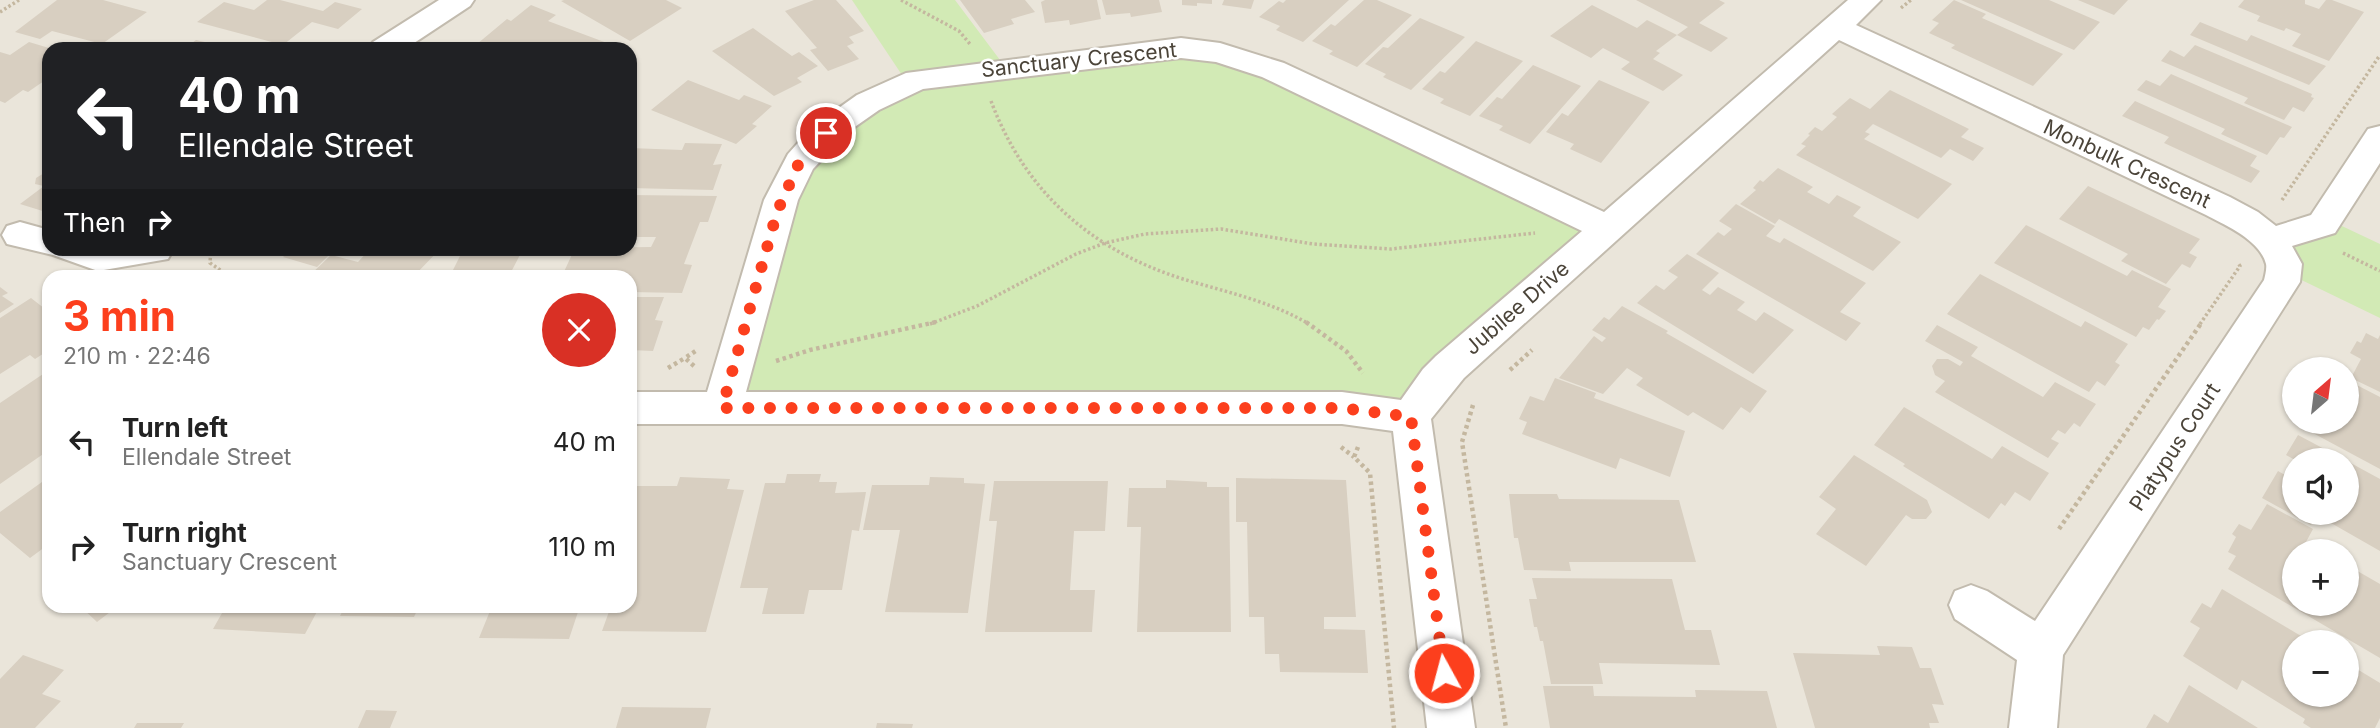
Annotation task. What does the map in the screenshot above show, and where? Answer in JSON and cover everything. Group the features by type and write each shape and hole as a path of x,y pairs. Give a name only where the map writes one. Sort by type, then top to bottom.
{"street":[{"path":"395,42 459,0"},
{"name":"Jubilee Drive","path":"1411,417 1437,380 1450,367 1866,0"},
{"name":"Monbulk Crescent","path":"1836,27 2225,210 2270,240"},
{"name":"Sanctuary Crescent","path":"722,408 777,212 799,163 811,148 851,114 882,94 917,80 1163,48 1220,53 1273,70 1607,228"},
{"path":"2270,240 2323,223 2380,136"},
{"name":"Platypus Court","path":"2041,650 2282,282 2284,264 2270,240"},
{"path":"92,256 157,258"},
{"path":"637,408 1342,408 1411,417 1451,728"},
{"path":"1971,605 2041,650 2033,728"}],"path":[{"path":"0,12 19,0"},
{"path":"901,0 958,30 976,52"},
{"path":"2271,200 2282,200 2380,55"},
{"path":"989,92 1004,139 1029,176 1064,212 1105,243 1156,270 1267,304 1301,320 1347,351 1364,375 1365,382"},
{"path":"775,361 810,350 936,322 977,306 1048,267 1105,243 1145,234 1199,228 1242,231 1313,244 1391,248 1539,231"},
{"path":"2339,251 2380,271"},
{"path":"210,256 209,264 219,270"},
{"path":"2059,529 2240,266 2234,256"},
{"path":"1508,372 1538,345"},
{"path":"696,368 685,358 698,349"},
{"path":"1480,396 1472,405 1462,442 1506,728"},
{"path":"1361,439 1354,457 1370,472 1394,728"}],"shaded area":[{"path":"0,0 2380,0 2380,728 0,728"}],"green space":[{"path":"852,0 955,0 1006,68 1200,50 1607,228 1411,417 722,408 799,163 908,84"},
{"path":"2327,219 2380,244 2380,318 2285,272 2276,248"}],"building":[{"path":"57,0 103,0 147,12 105,42 94,42 52,31 40,39 15,32"},
{"path":"267,0 280,0 323,11 335,2 362,9 338,29 312,22 287,42 272,42 197,22 224,2 254,10"},
{"path":"666,0 682,8 630,41 561,1"},
{"path":"814,0 836,0 864,31 849,37 854,43 847,46 859,59 828,71 810,50 817,48 785,11"},
{"path":"960,0 1025,0 1035,12 1011,19 1014,24 984,33"},
{"path":"1097,0 1101,19 1070,25 1069,20 1045,23 1041,2"},
{"path":"1102,0 1159,0 1162,12 1131,17 1130,13 1106,15"},
{"path":"1182,0 1212,0 1212,4 1182,5"},
{"path":"1224,0 1254,0 1251,9 1222,5"},
{"path":"1286,0 1349,0 1303,42 1276,30 1280,26 1259,17 1279,1 1283,3"},
{"path":"1364,0 1377,0 1412,15 1357,67 1329,54 1333,51 1312,41 1331,24 1335,26"},
{"path":"1636,0 1719,0 1725,3 1699,23 1728,38 1711,52 1677,35 1688,27"},
{"path":"1954,0 1986,14 1982,18 2063,54 2033,86 1951,48 1955,45 1929,33 1939,23 1932,20"},
{"path":"1961,0 2049,0 2100,22 2074,50"},
{"path":"2078,0 2128,0 2114,15"},
{"path":"2244,0 2305,0 2305,4 2319,9 2326,0 2332,0 2364,12 2329,61 2292,46 2301,34 2257,21 2260,16 2238,7"},
{"path":"531,5 556,15 548,21 604,42 479,42 507,19 511,21"},
{"path":"1592,5 1637,28 1647,20 1677,35 1656,51 1660,53 1653,59 1683,75 1663,91 1621,69 1630,62 1603,48 1591,58 1550,36"},
{"path":"1420,18 1465,37 1411,90 1383,77 1386,74 1365,64 1383,47 1388,48"},
{"path":"2200,22 2247,41 2251,35 2326,66 2309,85 2190,35"},
{"path":"753,28 792,56 799,52 818,66 797,78 802,82 774,96 712,51"},
{"path":"1476,41 1523,61 1470,116 1440,103 1444,99 1422,89 1440,71 1445,73"},
{"path":"29,42 42,46 42,82 28,92 23,90 5,103 0,101 0,52 10,55"},
{"path":"2195,45 2312,94 2311,97 2314,98 2304,112 2293,107 2284,120 2244,103 2248,98 2161,61 2170,50 2184,57"},
{"path":"1533,65 1581,86 1530,144 1499,130 1503,126 1479,116 1497,97 1502,99"},
{"path":"2171,74 2292,127 2284,138 2280,137 2267,155 2221,134 2225,129 2137,90 2146,80 2160,86"},
{"path":"688,80 739,100 744,95 772,106 752,124 757,126 736,144 651,110"},
{"path":"1599,80 1650,102 1601,163 1570,149 1574,144 1546,132 1562,113 1568,116"},
{"path":"1890,90 1969,129 1961,137 1984,148 1973,161 1950,149 1941,158 1873,124 1865,132 1870,134 1864,139 1952,184 1918,219 1796,155 1806,146 1801,144 1810,135 1808,134 1815,127 1822,131 1837,117 1832,114 1850,98 1870,109"},
{"path":"2135,101 2257,156 2250,166 2260,171 2251,183 2164,143 2169,137 2122,116"},
{"path":"685,143 722,144 713,165 722,164 713,190 637,188 637,148 682,150"},
{"path":"1778,168 1813,187 1807,192 1829,204 1837,195 1861,207 1853,216 1901,242 1873,271 1779,219 1775,224 1740,204 1756,190 1753,188 1760,180 1763,182"},
{"path":"42,174 42,186 35,184 36,178"},
{"path":"2088,186 2200,239 2189,253 2197,257 2190,268 2182,264 2166,284 2121,261 2128,254 2059,219"},
{"path":"42,188 42,211 20,204"},
{"path":"637,195 717,196 708,222 700,222 684,264 692,265 682,293 637,292 637,270 565,270 571,256 637,256 637,247 651,247 656,237 637,237"},
{"path":"1736,204 1775,226 1766,236 1780,243 1784,238 1866,283 1840,312 1861,323 1846,341 1696,254 1718,232 1724,236 1732,229 1719,221"},
{"path":"2026,225 2127,276 2132,270 2171,289 2158,307 2166,311 2149,330 2143,327 2136,337 1994,263"},
{"path":"1687,254 1719,273 1702,290 1710,295 1718,287 1745,302 1737,310 1756,321 1764,312 1794,330 1753,374 1637,303 1656,285 1664,290 1678,277 1668,271"},
{"path":"284,256 328,256 317,267"},
{"path":"330,256 358,262 364,256 433,256 420,270 315,270"},
{"path":"460,256 519,256 512,270 453,270"},
{"path":"1980,274 2081,327 2085,321 2128,344 2115,362 2120,365 2105,386 2097,381 2089,392 1947,314"},
{"path":"0,287 8,293 2,296 14,304 0,313"},
{"path":"637,297 664,297 655,320 663,321 653,351 637,350"},
{"path":"31,298 42,307 42,354 35,359 30,355 0,374 0,318"},
{"path":"1622,306 1767,391 1750,413 1741,407 1723,430 1693,412 1688,416 1636,385 1643,378 1627,368 1603,394 1559,378 1594,336 1602,342 1606,338 1592,330 1604,317 1609,320"},
{"path":"1937,325 1978,347 1971,356 2043,397 2055,382 2096,404 2080,427 2074,423 2065,434 2058,430 2051,439 2059,443 2048,458 1935,392 1945,381 1935,375 1932,366 1937,359 1948,359 1960,366 1963,362 1925,341"},
{"path":"2366,333 2378,339 2380,335 2380,392 2359,382 2361,359 2350,353 2357,341 2361,343"},
{"path":"42,375 42,455 0,484 0,403"},
{"path":"1555,378 1596,393 1594,398 1685,431 1670,477 1620,458 1616,469 1522,434 1527,422 1519,419 1530,396 1544,401"},
{"path":"2359,386 2380,397 2380,469 2359,458 2359,448 2341,448 2315,434 2359,434"},
{"path":"1904,407 1992,459 2002,446 2049,473 2030,501 2015,492 2005,506 2001,503 1989,519 1874,445"},
{"path":"2298,435 2322,448 2290,448"},
{"path":"1854,455 1927,500 1932,512 1926,519 1912,519 1906,515 1866,566 1816,534 1836,509 1819,497"},
{"path":"2359,468 2380,479 2380,551 2334,525 2359,525"},
{"path":"2278,471 2282,473 2282,509 2262,498"},
{"path":"787,474 821,474 819,482 837,482 835,493 866,492 859,531 852,530 842,590 809,590 804,614 762,614 768,588 740,588 765,483 785,483"},
{"path":"680,477 730,479 727,489 744,490 706,632 602,631 608,613 637,613 637,486 677,486"},
{"path":"930,477 964,478 964,483 985,484 968,613 885,612 900,530 863,530 872,485 929,485"},
{"path":"1236,478 1346,480 1356,617 1324,617 1324,629 1365,630 1368,673 1280,672 1279,654 1265,654 1264,617 1249,617 1247,522 1236,522"},
{"path":"1166,480 1207,482 1207,487 1229,487 1231,632 1137,632 1141,527 1127,527 1129,488 1166,488"},
{"path":"994,481 1108,481 1105,531 1074,531 1070,590 1095,590 1092,632 985,632 997,521 989,521"},
{"path":"42,482 42,549 30,558 0,533 0,512"},
{"path":"1509,494 1557,494 1559,499 1679,500 1696,562 1569,562 1571,571 1524,570 1518,538 1514,538"},
{"path":"2267,504 2282,512 2282,525 2306,525 2313,529 2308,539 2282,539 2282,601 2228,569 2236,556 2228,552 2236,537 2232,534 2239,524 2251,530"},
{"path":"2359,572 2380,584 2380,658 2359,646 2359,630 2332,630 2308,616 2359,616"},
{"path":"1532,578 1672,579 1685,630 1711,630 1720,665 1599,663 1603,684 1551,684 1543,641 1540,641 1537,627 1534,627 1529,599 1537,599"},
{"path":"2222,589 2291,630 2282,630 2282,705 2242,680 2237,690 2183,656 2200,628 2190,622 2202,603 2211,608"},
{"path":"87,613 109,613 97,622"},
{"path":"222,613 316,613 305,634 213,629"},
{"path":"342,613 416,613 414,617 340,616"},
{"path":"489,613 578,613 569,639 479,638"},
{"path":"1877,646 1912,647 1920,668 1931,668 1944,705 1932,704 1939,723 1929,723 1930,728 1815,728 1793,653 1880,655"},
{"path":"23,655 64,670 42,694 61,701 35,728 0,728 0,679"},
{"path":"2359,670 2380,683 2380,718 2375,728 2311,728 2303,723 2305,719 2286,707 2359,707"},
{"path":"2189,685 2258,728 2146,728 2154,714 2168,723"},
{"path":"1543,686 1593,686 1594,696 1696,697 1695,690 1767,691 1777,728 1550,728"},
{"path":"622,707 711,708 706,728 616,728"},
{"path":"366,710 397,711 390,728 358,728"},
{"path":"137,723 184,723 181,728 134,728"},
{"path":"877,723 913,724 912,728 876,728"}],"route":[{"path":"826,133 799,163 777,212 722,408 1342,408 1411,417 1444,673"}]}
